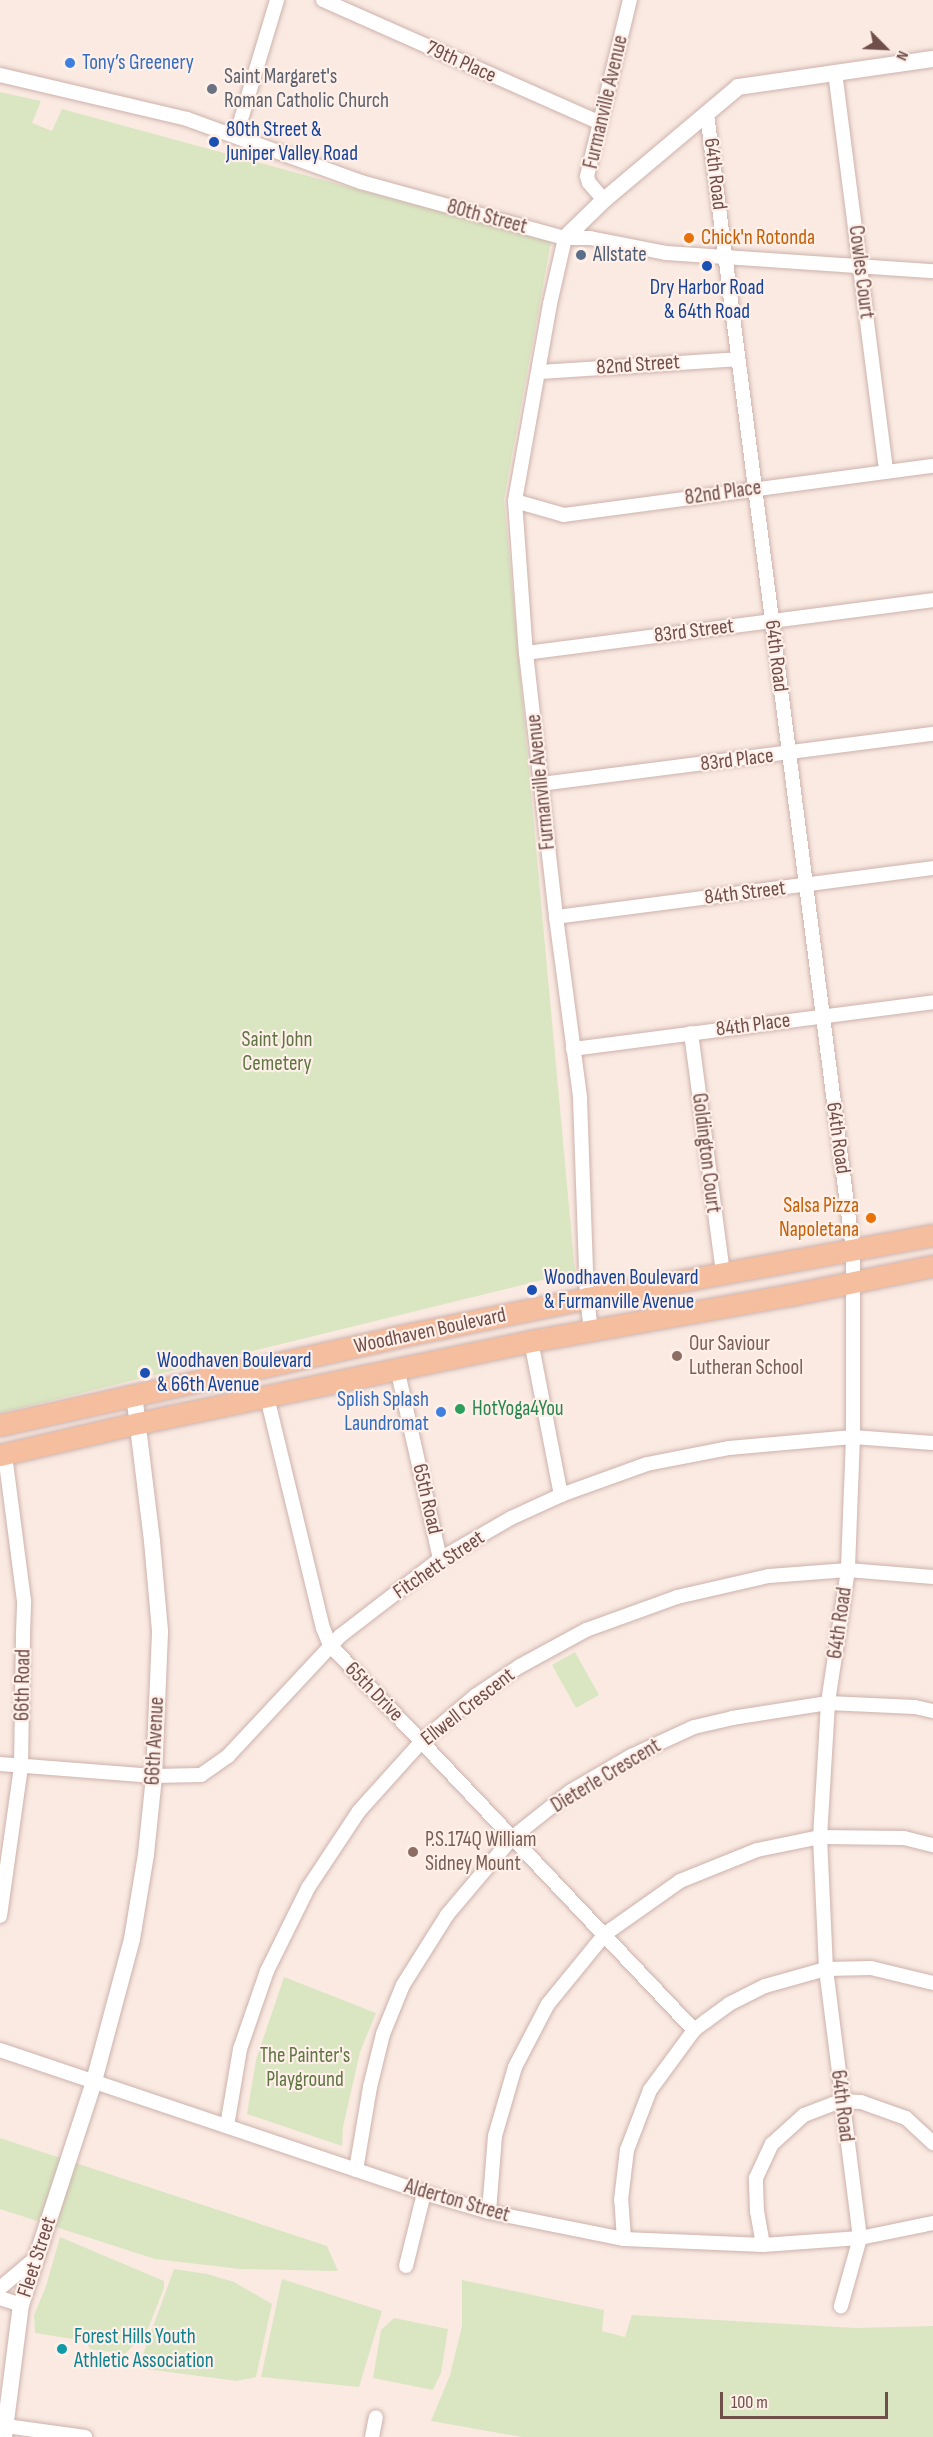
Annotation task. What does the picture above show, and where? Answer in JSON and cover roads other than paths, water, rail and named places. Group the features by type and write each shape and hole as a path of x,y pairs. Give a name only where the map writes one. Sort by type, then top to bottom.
{"main road":[{"name":"Woodhaven Boulevard","path":"0,1425 391,1338 587,1298 933,1235"},
{"name":"Woodhaven Boulevard","path":"3,1454 139,1423 531,1341 933,1266"}],"street":[{"path":"236,136 277,0"},
{"name":"79th Place","path":"323,0 600,123"},
{"name":"Furmanville Avenue","path":"604,200 589,183 587,176 630,0"},
{"path":"564,238 604,200 742,85 933,59"},
{"name":"Cowles Court","path":"835,72 886,472"},
{"name":"80th Street","path":"0,75 187,119 361,183 564,238 590,238 666,253 933,271"},
{"name":"64th Road","path":"707,114 853,1250 853,1437 848,1570 828,1703 820,1836 826,1969 860,2238 841,2306"},
{"name":"Furmanville Avenue","path":"564,238 516,501 526,653 556,917 580,1098 587,1298 591,1329"},
{"name":"82nd Street","path":"538,372 738,359"},
{"name":"82nd Place","path":"516,501 564,515 933,466"},
{"name":"83rd Street","path":"526,653 933,600"},
{"name":"83rd Place","path":"541,784 933,734"},
{"name":"84th Street","path":"556,917 933,868"},
{"name":"84th Place","path":"573,1049 933,1002"},
{"name":"Goldington Court","path":"691,1033 723,1273"},
{"path":"531,1341 561,1495"},
{"name":"65th Road","path":"398,1368 440,1558"},
{"name":"66th Avenue","path":"94,2081 132,1939 146,1854 154,1776 160,1631 139,1423 134,1395"},
{"name":"65th Drive","path":"267,1397 323,1628 330,1645 694,2030"},
{"name":"Fitchett Street","path":"0,1764 154,1776 201,1775 228,1756 330,1645 440,1558 511,1518 561,1495 647,1464 729,1448 853,1437 933,1443"},
{"name":"66th Road","path":"0,1916 21,1766 24,1600 3,1454"},
{"name":"Ellwell Crescent","path":"227,2126 240,2049 267,1971 308,1888 359,1811 422,1741 475,1696 520,1666 586,1630 688,1594 769,1575 848,1570 933,1577"},
{"name":"Dieterle Crescent","path":"356,2170 370,2087 383,2034 404,1985 447,1915 513,1837 571,1791 631,1756 694,1727 732,1718 828,1703 933,1711"},
{"path":"489,2212 495,2136 515,2067 548,2004 605,1934 680,1881 757,1850 820,1836 904,1838 933,1845"},
{"path":"624,2239 621,2200 627,2150 650,2090 694,2030 729,2004 765,1986 826,1969 871,1968 933,1983"},
{"name":"Alderton Street","path":"0,2049 423,2193 489,2212 624,2239 763,2245 860,2238 933,2223"},
{"name":"Fleet Street","path":"5,2432 21,2305 94,2081"},
{"path":"763,2245 757,2212 756,2178 772,2144 804,2115 841,2101 861,2102 887,2109 906,2118 933,2143"},
{"path":"406,2266 423,2193"},
{"path":"0,2288 38,2256"},
{"path":"0,2298 21,2305"},
{"path":"372,2437 376,2417"},
{"path":"5,2432 84,2437"}],"place":[{"name":"Tony’s Greenery","path":"70,63"},
{"name":"Saint Margaret's Roman Catholic Church","path":"212,89"},
{"name":"80th Street & Juniper Valley Road","path":"214,142"},
{"name":"Chick'n Rotonda","path":"689,238"},
{"name":"Allstate","path":"581,255"},
{"name":"Dry Harbor Road & 64th Road","path":"707,266"},
{"name":"Salsa Pizza Napoletana","path":"871,1218"},
{"name":"Woodhaven Boulevard & Furmanville Avenue","path":"532,1290"},
{"name":"Our Saviour Lutheran School","path":"677,1356"},
{"name":"Woodhaven Boulevard & 66th Avenue","path":"145,1373"},
{"name":"HotYoga4You","path":"460,1409"},
{"name":"Splish Splash Laundromat","path":"441,1412"},
{"name":"P.S.174Q William Sidney Mount","path":"413,1852"},
{"name":"Forest Hills Youth Athletic Association","path":"62,2349"}],"park label":[{"name":"Saint John Cemetery","path":"277,1052"},
{"name":"The Painter's Playground","path":"305,2068"}]}
